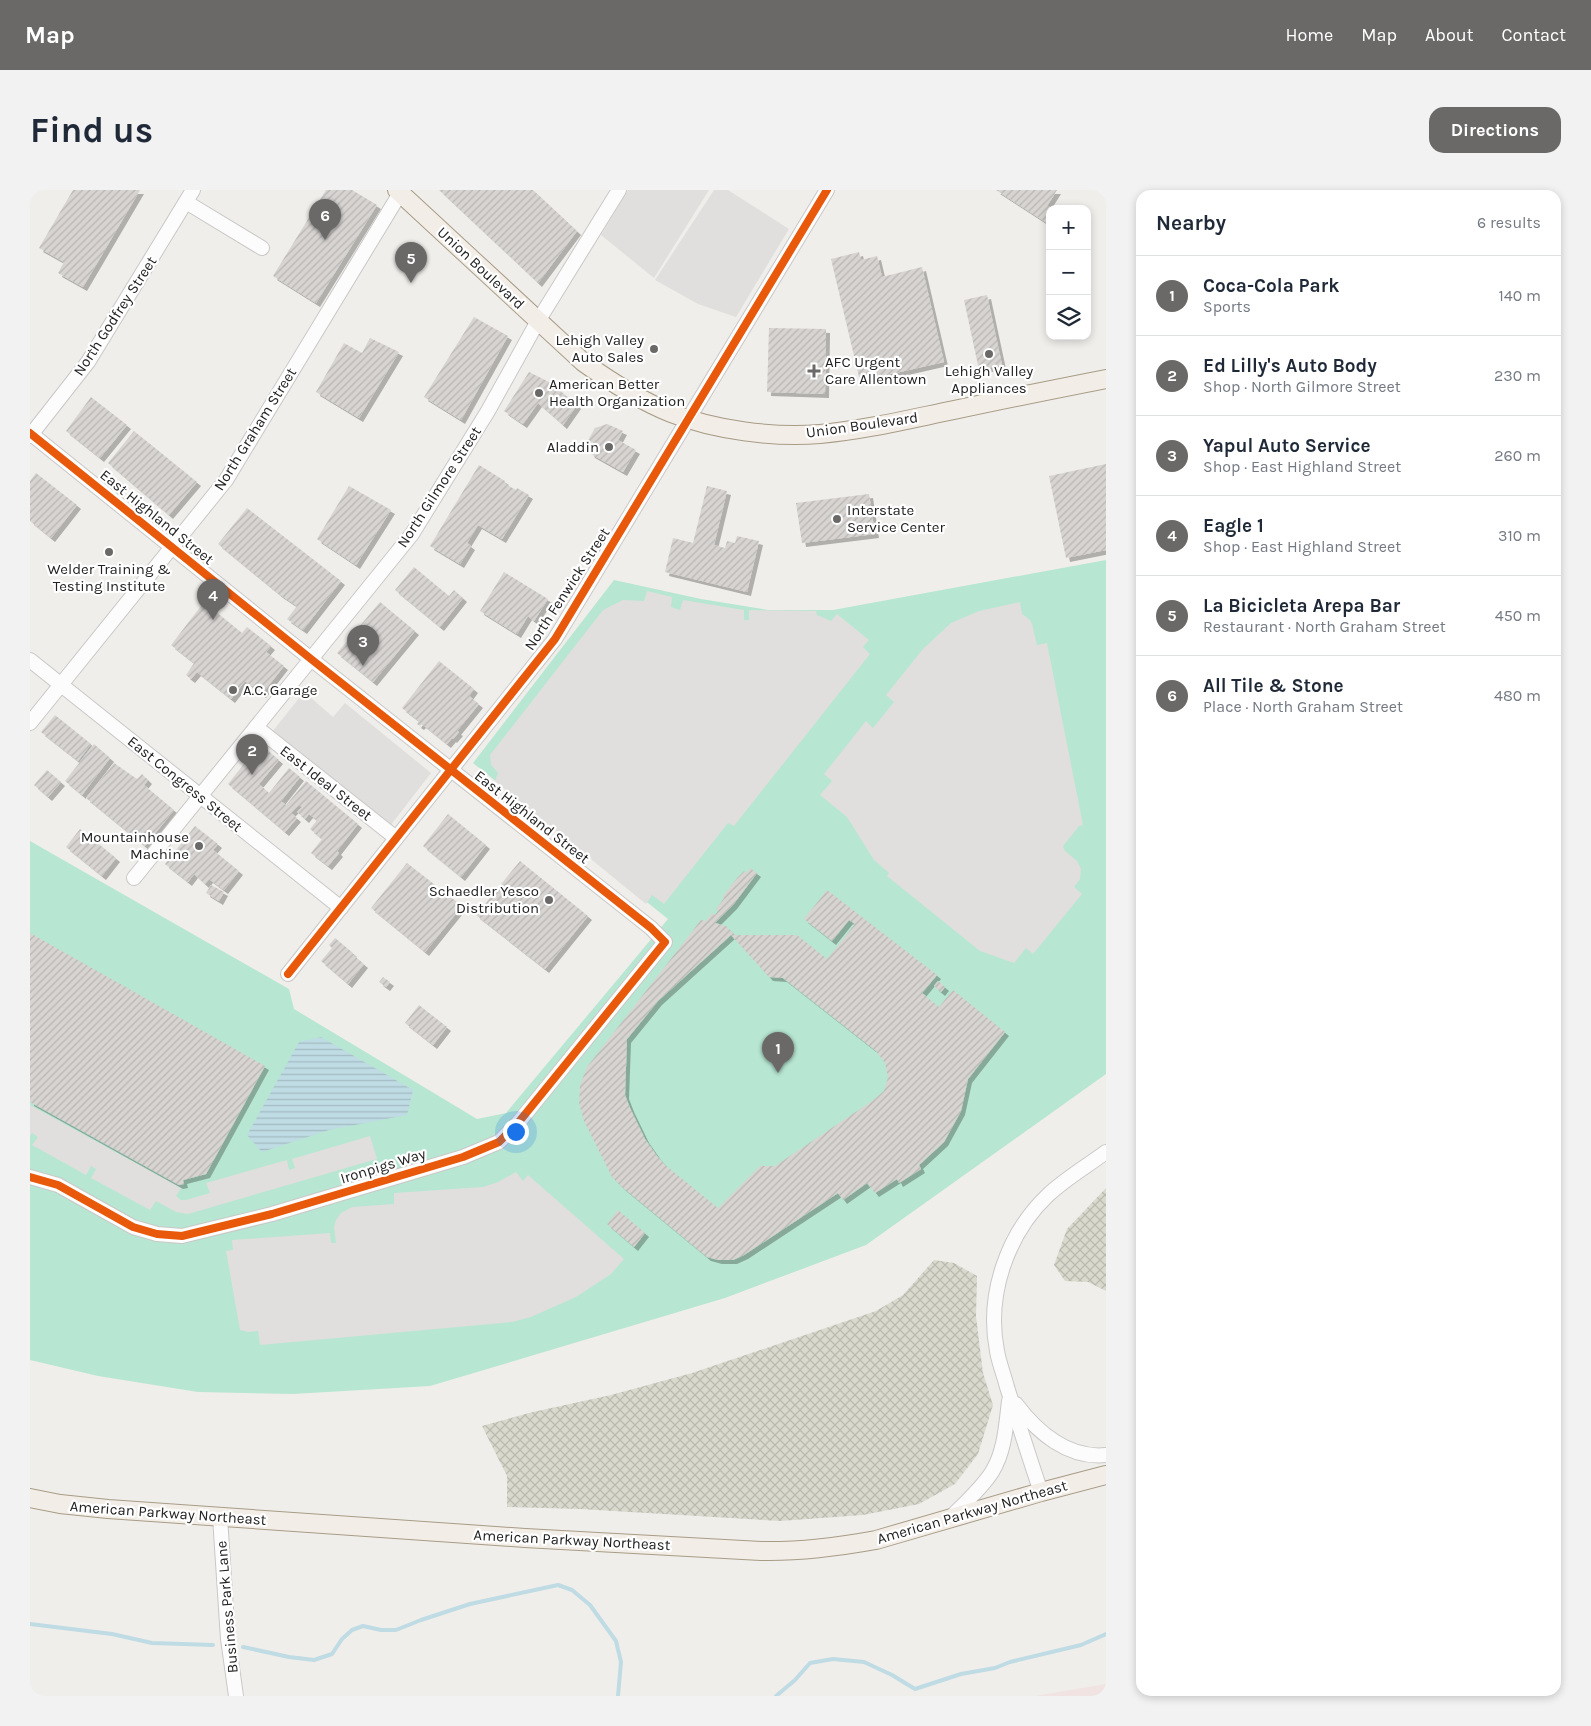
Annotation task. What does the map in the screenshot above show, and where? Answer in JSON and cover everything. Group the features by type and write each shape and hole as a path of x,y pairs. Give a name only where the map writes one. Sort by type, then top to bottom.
{"main road":[{"name":"Union Boulevard","path":"400,191 583,362 611,382 641,399 688,419 760,433 820,434 913,418 1106,379"},
{"name":"American Parkway Northeast","path":"30,1498 60,1504 108,1509 220,1517 525,1538 786,1552 838,1547 876,1540 1106,1475"}],"street":[{"name":"North Gilmore Street","path":"134,878 412,534 488,411 538,321 619,190"},
{"name":"North Fenwick Street","path":"288,974 556,639 827,190"},
{"name":"North Graham Street","path":"30,723 226,480 400,191"},
{"path":"190,196 262,248"},
{"name":"North Godfrey Street","path":"30,434 88,362 190,196"},
{"name":"East Highland Street","path":"30,434 651,928 665,942"},
{"name":"East Congress Street","path":"30,660 340,908"},
{"name":"East Ideal Street","path":"256,727 396,838"},
{"name":"Ironpigs Way","path":"30,1178 58,1185 134,1227 157,1234 182,1236 272,1214 462,1157 499,1142 528,1111 665,942"},
{"path":"1041,1492 997,1351 995,1307 1002,1265 1015,1238 1038,1206 1059,1186 1106,1152"},
{"path":"1010,1395 1028,1419 1044,1435 1071,1450 1086,1454 1106,1455"},
{"path":"950,1518 978,1489 996,1464 1005,1436 1010,1395"},
{"name":"Business Park Lane","path":"220,1517 228,1639 236,1696"}],"shaded area":[{"path":"628,190 709,190 654,278 601,235"},
{"path":"714,190 728,190 789,229 736,317 698,304 655,280"},
{"path":"647,591 672,597 671,607 680,610 683,600 744,610 744,620 749,620 749,610 816,611 817,615 831,621 837,614 869,640 863,647 870,654 734,826 728,823 664,904 652,895 646,904 495,781 498,773 491,765 490,755 603,610 623,600 644,601"},
{"path":"1020,602 1022,614 1032,624 1037,645 1047,643 1083,825 1079,826 1063,846 1065,851 1077,861 1081,869 1080,879 1074,887 1082,894 1033,954 1026,948 1014,963 980,951 887,876 889,873 874,860 847,817 820,795 832,781 824,774 866,721 873,728 894,702 886,695 923,649 951,623 979,611"},
{"path":"304,692 333,717 345,703 431,773 390,826 272,732"},
{"path":"30,1105 181,1188 176,1196 181,1200 210,1193 206,1183 287,1160 289,1170 295,1168 292,1159 370,1136 377,1159 188,1214 176,1212 156,1201 150,1210 91,1178 96,1169 91,1166 86,1175 32,1145 38,1137 32,1133 30,1136"},
{"path":"516,1172 523,1181 528,1175 624,1259 611,1274 576,1297 531,1317 512,1322 260,1345 258,1331 240,1330 226,1251 233,1250 232,1240 330,1233 331,1243 336,1243 334,1227 336,1220 341,1213 352,1207 394,1204 394,1193 483,1187 498,1182"},
{"path":"1106,1188 1106,1291 1088,1282 1065,1281 1054,1265 1067,1229"},
{"path":"934,1260 954,1263 977,1276 976,1316 983,1373 993,1405 978,1454 955,1484 919,1504 863,1515 780,1521 580,1509 507,1507 507,1476 482,1426 533,1412 611,1395 692,1373 876,1311 903,1295"},
{"path":"1106,1684 1106,1696 1035,1696"}],"green space":[{"path":"1106,560 1106,1074 866,1245 725,1298 430,1386 293,1394 198,1392 98,1376 30,1360 30,841 289,989 294,1009 477,1119 506,1113 668,919 473,763 614,580 701,599 768,610 833,610"}],"water":[{"path":"321,1037 413,1090 407,1115 329,1130 262,1152 247,1135 299,1042"}],"building":[{"path":"73,190 140,190 83,287 58,273 64,262 39,248"},
{"path":"326,190 352,190 377,205 316,303 273,276"},
{"path":"439,190 533,190 577,231 538,283"},
{"path":"996,190 1057,190 1046,205 1046,222"},
{"path":"859,252 861,260 877,256 882,277 922,267 944,362 860,381 831,259"},
{"path":"987,295 1002,365 979,370 964,300"},
{"path":"474,317 508,336 461,420 424,397"},
{"path":"769,328 826,329 825,394 767,392"},
{"path":"370,338 399,352 359,418 316,392 344,343 362,353"},
{"name":"American Better Health Organization","path":"529,372 551,383 577,405 563,425 538,403 523,424 504,411"},
{"path":"91,397 127,425 100,458 66,431"},
{"name":"Aladdin","path":"607,424 623,431 618,440 636,450 623,472 591,454 586,444 595,428"},
{"path":"134,431 197,482 169,515 108,463"},
{"path":"1106,464 1106,550 1066,558 1049,476"},
{"path":"479,465 505,481 504,483 529,495 502,539 478,525 467,543 471,546 460,564 430,546"},
{"path":"36,473 77,505 51,538 30,521 30,481"},
{"path":"349,486 391,510 356,565 317,539"},
{"path":"707,486 727,491 714,545 725,548 727,541 735,543 737,536 759,541 747,592 665,572 673,538 693,543"},
{"path":"869,494 875,534 802,543 796,503"},
{"path":"247,508 341,581 303,630 287,619 297,606 279,594 218,544"},
{"path":"414,567 449,596 454,590 463,598 440,627 395,590"},
{"path":"504,572 548,599 534,621 528,616 517,634 480,611"},
{"path":"204,602 242,633 247,627 271,646 266,652 284,666 262,694 245,681 231,699 197,672 191,679 186,675 194,663 171,645"},
{"path":"380,602 415,631 373,682 337,653"},
{"path":"439,661 474,689 469,696 479,704 457,731 459,732 447,744 422,724 420,726 417,724 419,721 402,708"},
{"path":"55,715 91,744 78,761 41,732"},
{"path":"94,744 110,758 82,795 65,781"},
{"path":"260,744 279,760 259,784 269,793 289,768 300,777 281,801 286,805 306,781 358,824 328,866 311,853 322,839 310,829 317,820 309,814 305,819 297,812 302,807 299,805 291,813 297,818 285,832 228,784"},
{"path":"114,763 137,779 142,774 148,780 144,785 174,810 145,846 86,798"},
{"path":"47,770 61,782 48,797 34,785"},
{"path":"448,814 486,845 461,877 423,846"},
{"path":"195,826 218,844 213,850 239,871 224,890 209,879 205,884 194,874 188,882 165,864"},
{"path":"80,829 116,858 102,876 66,847"},
{"path":"520,861 588,916 545,969 476,915"},
{"path":"407,863 462,906 425,952 371,908"},
{"path":"750,868 757,873 733,905 715,923 726,926 735,935 797,935 827,959 855,924 849,920 832,941 804,919 827,890 937,975 922,993 939,1007 953,990 1005,1032 968,1079 961,1111 944,1142 919,1165 921,1169 899,1183 897,1179 875,1193 867,1183 843,1200 838,1193 744,1255 733,1260 718,1260 707,1257 612,1177 584,1121 579,1103 580,1085 587,1067 701,920 706,921 712,913 715,915 718,910 716,909 724,898 723,896 744,871 746,873","holes":["731,935 769,977 783,978 876,1051 885,1063 888,1077 884,1091 872,1101 775,1166 760,1166 718,1208 665,1165 645,1139 625,1095 627,1039 658,1001"]},
{"path":"211,885 224,892 219,901 206,893"},
{"path":"30,933 265,1066 206,1174 183,1180 184,1184 179,1185 30,1102"},
{"path":"335,938 364,964 348,984 321,961 332,948 329,945"},
{"path":"383,977 390,982 386,987 379,982"},
{"path":"938,981 945,987 941,992 934,986"},
{"path":"419,1005 447,1027 433,1045 405,1023"},
{"path":"618,1210 645,1233 634,1247 607,1224"}],"waterway":[{"path":"243,1647 289,1657 314,1660 332,1654 342,1639 352,1630 363,1626 381,1630 396,1630 470,1604 558,1585 572,1590 590,1605 616,1641 621,1662 618,1696"},
{"path":"30,1624 112,1634 152,1643 213,1645"},
{"path":"776,1696 795,1680 810,1663 833,1659 864,1662 892,1675 915,1689 961,1674 995,1668 1010,1662 1081,1645 1106,1634"}],"cycle path":[{"path":"288,974 555,639 827,190"},
{"path":"30,433 311,659 651,928 665,942 518,1123 499,1142 463,1157 272,1214 182,1236 157,1234 133,1227 58,1185 30,1177"}],"place":[{"name":"All Tile & Stone","path":"325,240"},
{"name":"La Bicicleta Arepa Bar","path":"411,283"},
{"name":"Lehigh Valley Auto Sales","path":"654,349"},
{"name":"Lehigh Valley Appliances","path":"989,354"},
{"name":"AFC Urgent Care Allentown","path":"814,371"},
{"name":"American Better Health Organization","path":"539,393"},
{"name":"Aladdin","path":"609,447"},
{"name":"Interstate Service Center","path":"837,519"},
{"name":"Welder Training & Testing Institute","path":"109,552"},
{"name":"Eagle 1","path":"213,620"},
{"name":"Yapul Auto Service","path":"363,666"},
{"name":"A.C. Garage","path":"233,690"},
{"name":"Ed Lilly's Auto Body","path":"252,775"},
{"name":"Mountainhouse Machine","path":"199,846"},
{"name":"Schaedler Yesco Distribution","path":"549,900"},
{"name":"Coca-Cola Park","path":"778,1073"}]}
